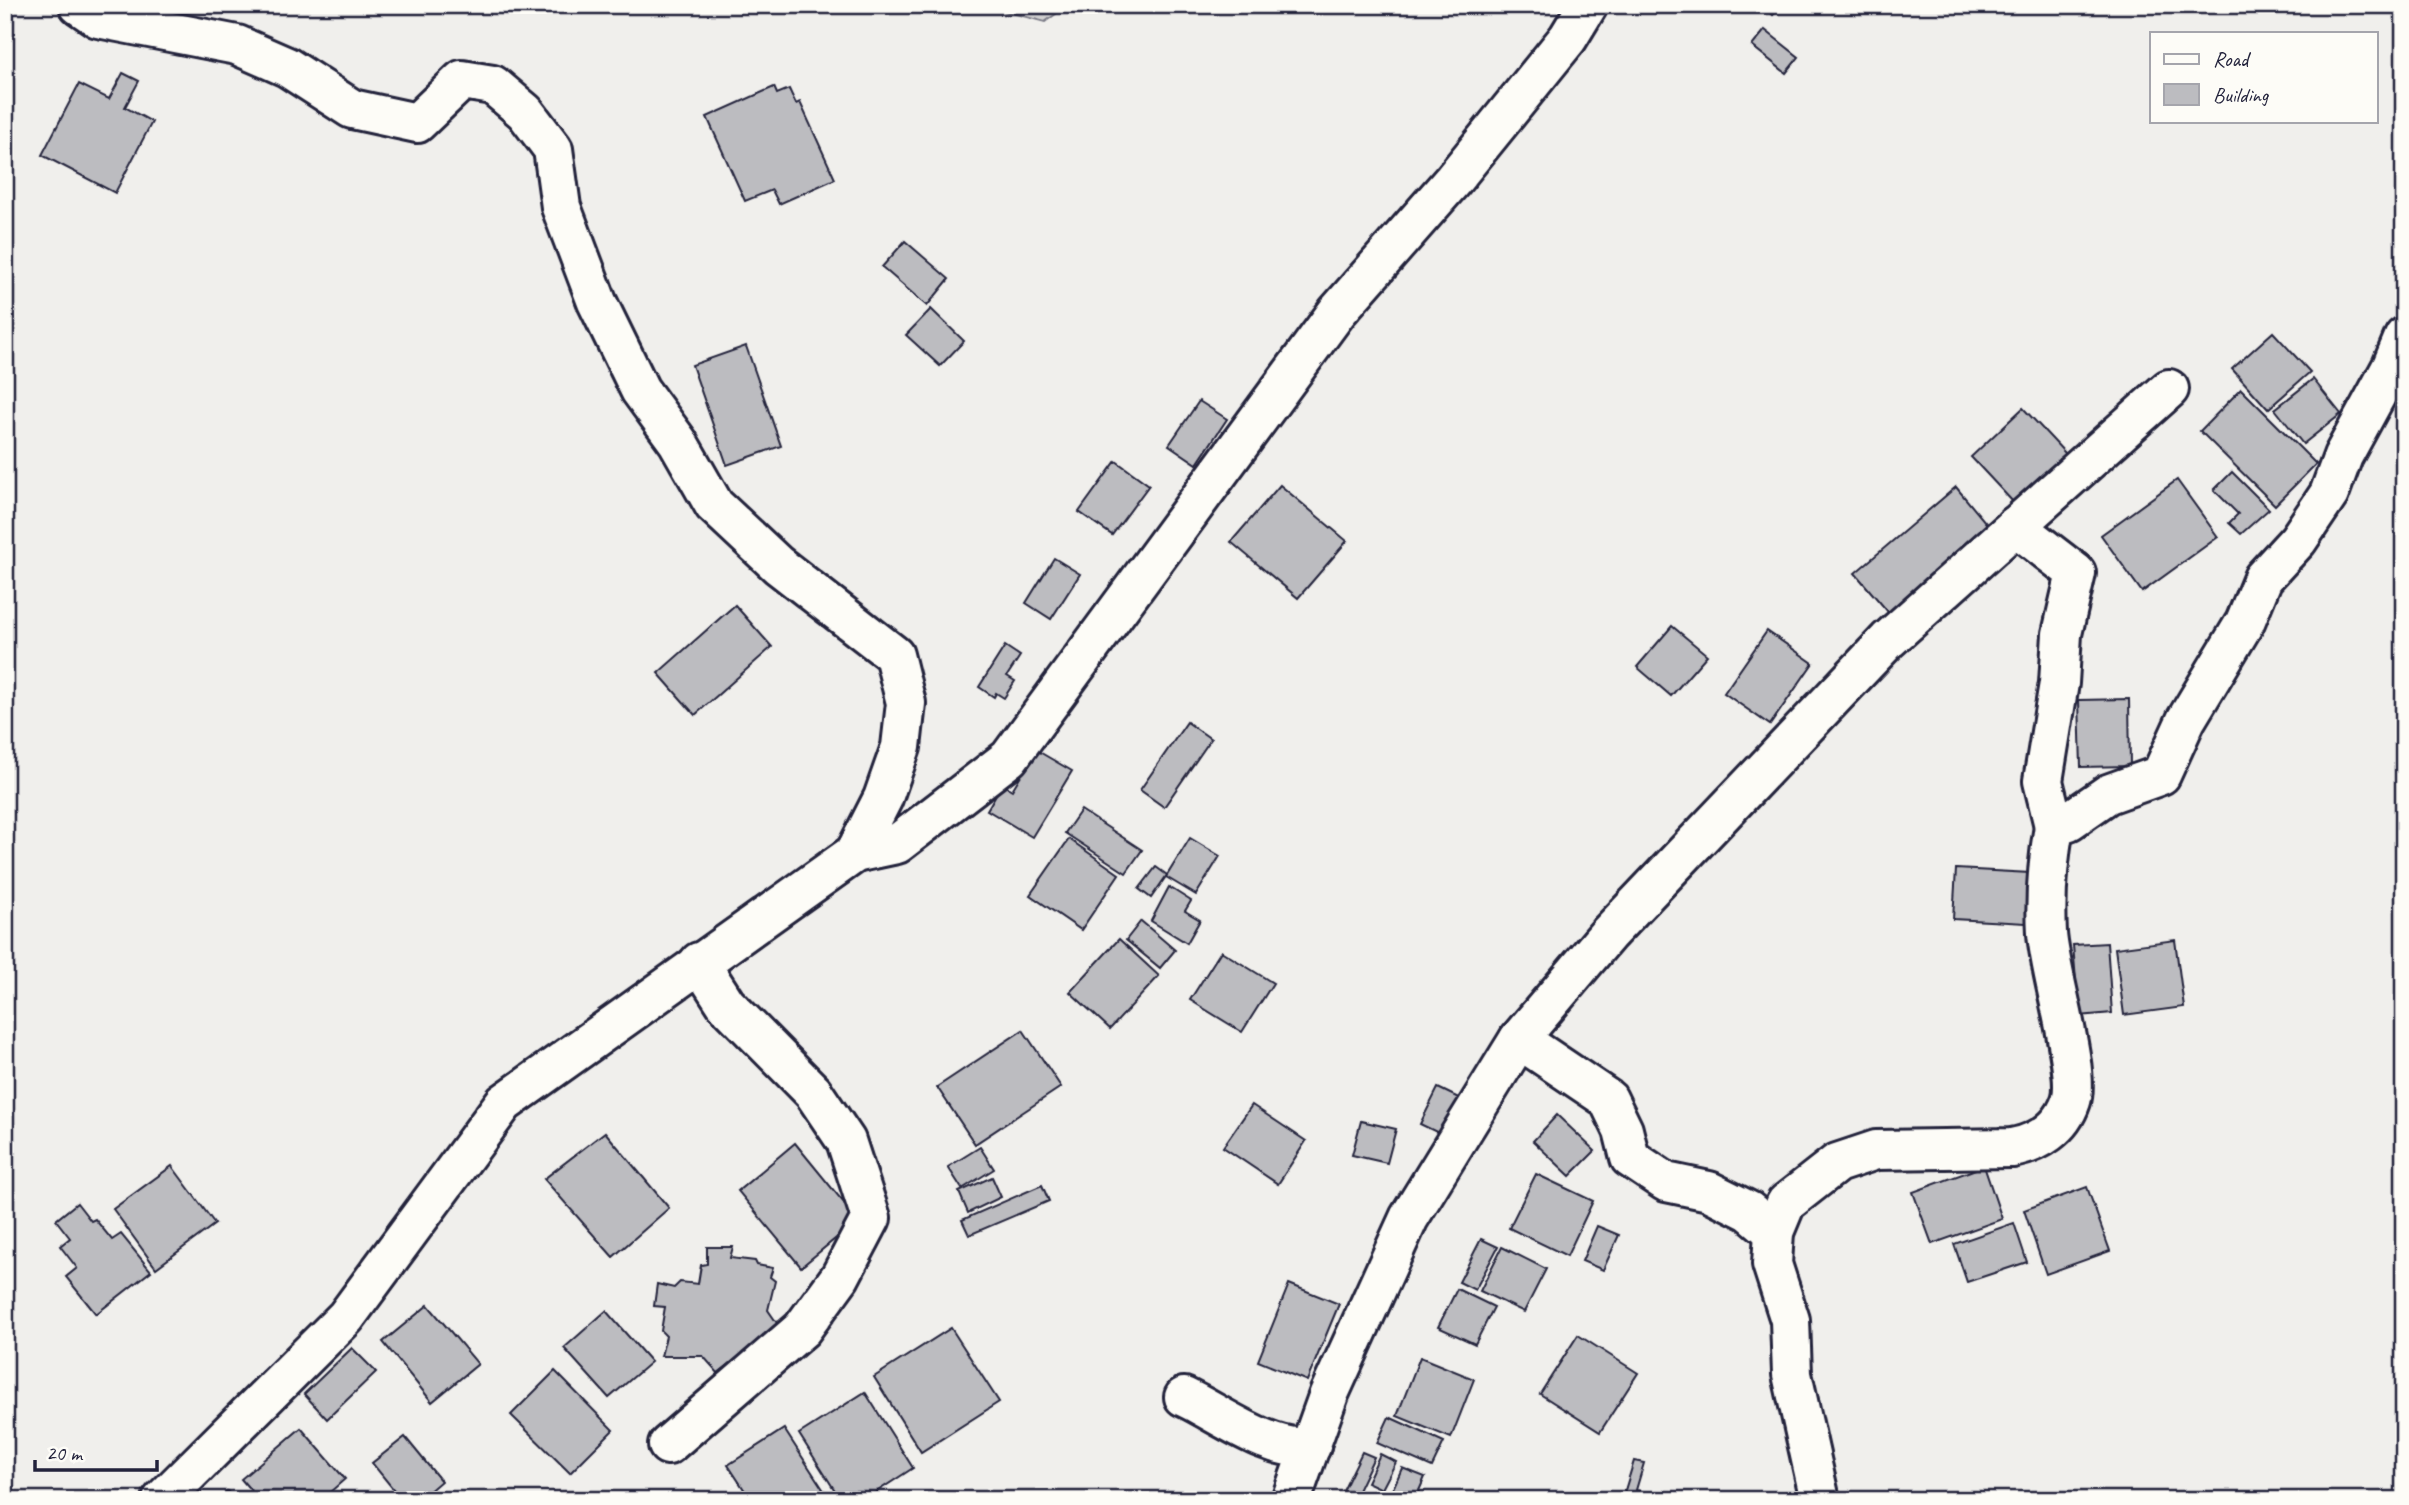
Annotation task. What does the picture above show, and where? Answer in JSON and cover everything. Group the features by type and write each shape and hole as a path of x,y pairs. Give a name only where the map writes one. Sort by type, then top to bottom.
{"street":[{"path":"79,5 98,18 237,45 287,67 352,109 417,122 462,80 493,85 525,112 553,149 561,207 597,302 640,390 678,442 714,505 778,565 894,655 906,703 901,747 883,798 855,853"},
{"path":"162,1500 346,1317 504,1103 855,853 897,844 1009,758 1337,312 1453,180 1568,38 1588,5"},
{"path":"2054,826 2069,821 2108,794 2161,775 2186,720 2245,622 2263,578 2298,540 2329,494 2343,456 2392,366 2404,337"},
{"path":"1291,1500 1329,1394 1409,1218 1519,1039 1608,934 1888,640 2169,389"},
{"path":"1820,1500 1792,1374 1790,1320 1772,1264 1774,1232 1786,1203 1837,1163 1876,1150 2012,1148 2031,1144 2059,1125 2073,1099 2071,1068 2047,934 2049,856 2054,826 2043,781 2059,683 2062,634 2076,573 2015,526"},
{"path":"668,1445 802,1329 840,1278 871,1218 846,1141 813,1092 726,1004 699,962"},
{"path":"1519,1039 1608,1099 1623,1130 1630,1158 1666,1182 1709,1191 1739,1206 1774,1232"},
{"path":"1184,1396 1232,1424 1264,1437 1299,1449 1311,1446"}],"shaded area":[{"path":"982,5 1068,5 1045,22"}],"building":[{"path":"1763,5 1783,5 1773,15"},
{"path":"1765,30 1799,57 1786,73 1752,46"},
{"path":"123,73 139,81 125,107 152,122 115,193 42,155 79,84 109,99"},
{"path":"774,87 777,94 789,89 796,104 800,102 835,179 779,204 772,190 745,201 707,117"},
{"path":"905,241 949,279 927,306 882,267"},
{"path":"931,309 964,341 940,366 906,335"},
{"path":"2273,332 2310,372 2268,409 2232,369"},
{"path":"746,346 781,446 727,465 692,365"},
{"path":"2313,379 2341,414 2303,444 2275,409"},
{"path":"2241,389 2316,464 2275,505 2200,431"},
{"path":"1199,401 1227,419 1197,464 1169,445"},
{"path":"2023,408 2066,454 2014,503 1971,457"},
{"path":"1116,461 1149,485 1112,535 1079,512"},
{"path":"2232,472 2269,509 2241,534 2229,523 2238,514 2214,490"},
{"path":"2177,480 2218,537 2142,592 2101,535"},
{"path":"1280,485 1347,541 1298,598 1231,542"},
{"path":"1956,487 2000,540 1900,626 1855,573"},
{"path":"1054,558 1080,574 1051,619 1026,603"},
{"path":"735,605 772,647 695,715 658,673"},
{"path":"1672,626 1707,655 1671,696 1637,667"},
{"path":"1767,631 1813,663 1770,725 1724,693"},
{"path":"1005,646 1020,656 1007,676 1015,681 1004,698 996,693 994,697 979,687"},
{"path":"2129,699 2130,766 2081,767 2079,700"},
{"path":"1187,722 1211,739 1164,807 1140,790"},
{"path":"1036,750 1072,771 1032,837 987,810 1002,784 1012,790"},
{"path":"1081,810 1142,850 1126,873 1065,833"},
{"path":"1190,838 1220,856 1196,895 1166,877"},
{"path":"1069,839 1119,874 1081,930 1030,895"},
{"path":"1156,867 1167,875 1151,898 1139,889"},
{"path":"1956,869 2030,873 2026,923 1953,919"},
{"path":"1169,887 1191,901 1185,911 1200,920 1187,943 1151,921"},
{"path":"1141,921 1175,950 1160,968 1126,940"},
{"path":"1119,939 1159,976 1110,1029 1070,992"},
{"path":"2175,940 2184,1007 2124,1015 2115,948"},
{"path":"2107,943 2112,1013 2079,1016 2073,945"},
{"path":"1221,951 1273,983 1242,1032 1190,1000"},
{"path":"1023,1030 1061,1087 975,1144 937,1087"},
{"path":"1438,1088 1471,1104 1453,1140 1420,1124"},
{"path":"1252,1105 1306,1141 1278,1184 1223,1147"},
{"path":"1557,1115 1595,1151 1570,1176 1533,1141"},
{"path":"1361,1121 1396,1129 1387,1163 1352,1155"},
{"path":"605,1132 669,1208 613,1257 544,1179"},
{"path":"795,1143 858,1220 801,1267 738,1191"},
{"path":"980,1147 994,1169 962,1189 948,1167"},
{"path":"172,1166 215,1224 156,1268 113,1209"},
{"path":"1984,1166 2002,1219 1932,1244 1913,1192"},
{"path":"1536,1174 1593,1201 1567,1256 1509,1228"},
{"path":"992,1177 1001,1197 968,1213 959,1192"},
{"path":"1042,1185 1049,1201 969,1235 962,1220"},
{"path":"2087,1187 2110,1251 2046,1274 2024,1210"},
{"path":"77,1203 91,1221 95,1219 112,1240 121,1234 151,1271 96,1314 66,1277 77,1268 60,1246 70,1238 56,1220"},
{"path":"2014,1223 2027,1262 1967,1282 1954,1244"},
{"path":"1597,1226 1619,1235 1603,1270 1582,1261"},
{"path":"1481,1239 1498,1247 1475,1290 1459,1282"},
{"path":"707,1247 733,1247 730,1258 755,1261 757,1265 773,1268 770,1277 775,1281 768,1310 779,1326 718,1373 703,1356 661,1356 666,1336 661,1331 665,1307 654,1306 657,1284 674,1288 680,1282 698,1284 701,1265 707,1264"},
{"path":"1502,1247 1546,1269 1524,1312 1480,1291"},
{"path":"1289,1284 1339,1304 1307,1381 1258,1361"},
{"path":"1457,1289 1494,1307 1475,1344 1438,1327"},
{"path":"428,1305 478,1364 432,1402 383,1342"},
{"path":"606,1311 651,1362 609,1398 564,1348"},
{"path":"951,1328 999,1402 921,1452 874,1377"},
{"path":"1578,1335 1638,1373 1600,1432 1540,1394"},
{"path":"352,1348 376,1372 327,1419 304,1394"},
{"path":"1420,1357 1474,1379 1451,1438 1397,1416"},
{"path":"555,1371 613,1430 570,1473 511,1415"},
{"path":"865,1392 913,1468 864,1500 841,1500 799,1434"},
{"path":"1389,1417 1444,1442 1432,1467 1377,1443"},
{"path":"301,1428 345,1479 321,1500 259,1500 241,1479"},
{"path":"784,1429 830,1500 751,1500 728,1465"},
{"path":"405,1437 441,1481 419,1500 402,1500 372,1463"},
{"path":"1362,1452 1374,1457 1355,1497 1343,1491"},
{"path":"1380,1454 1396,1462 1382,1489 1367,1482"},
{"path":"1634,1461 1644,1463 1636,1490 1673,1500 1622,1500"},
{"path":"1402,1468 1425,1477 1415,1500 1388,1500"},
{"path":"227,1491 237,1500 219,1500"}]}
